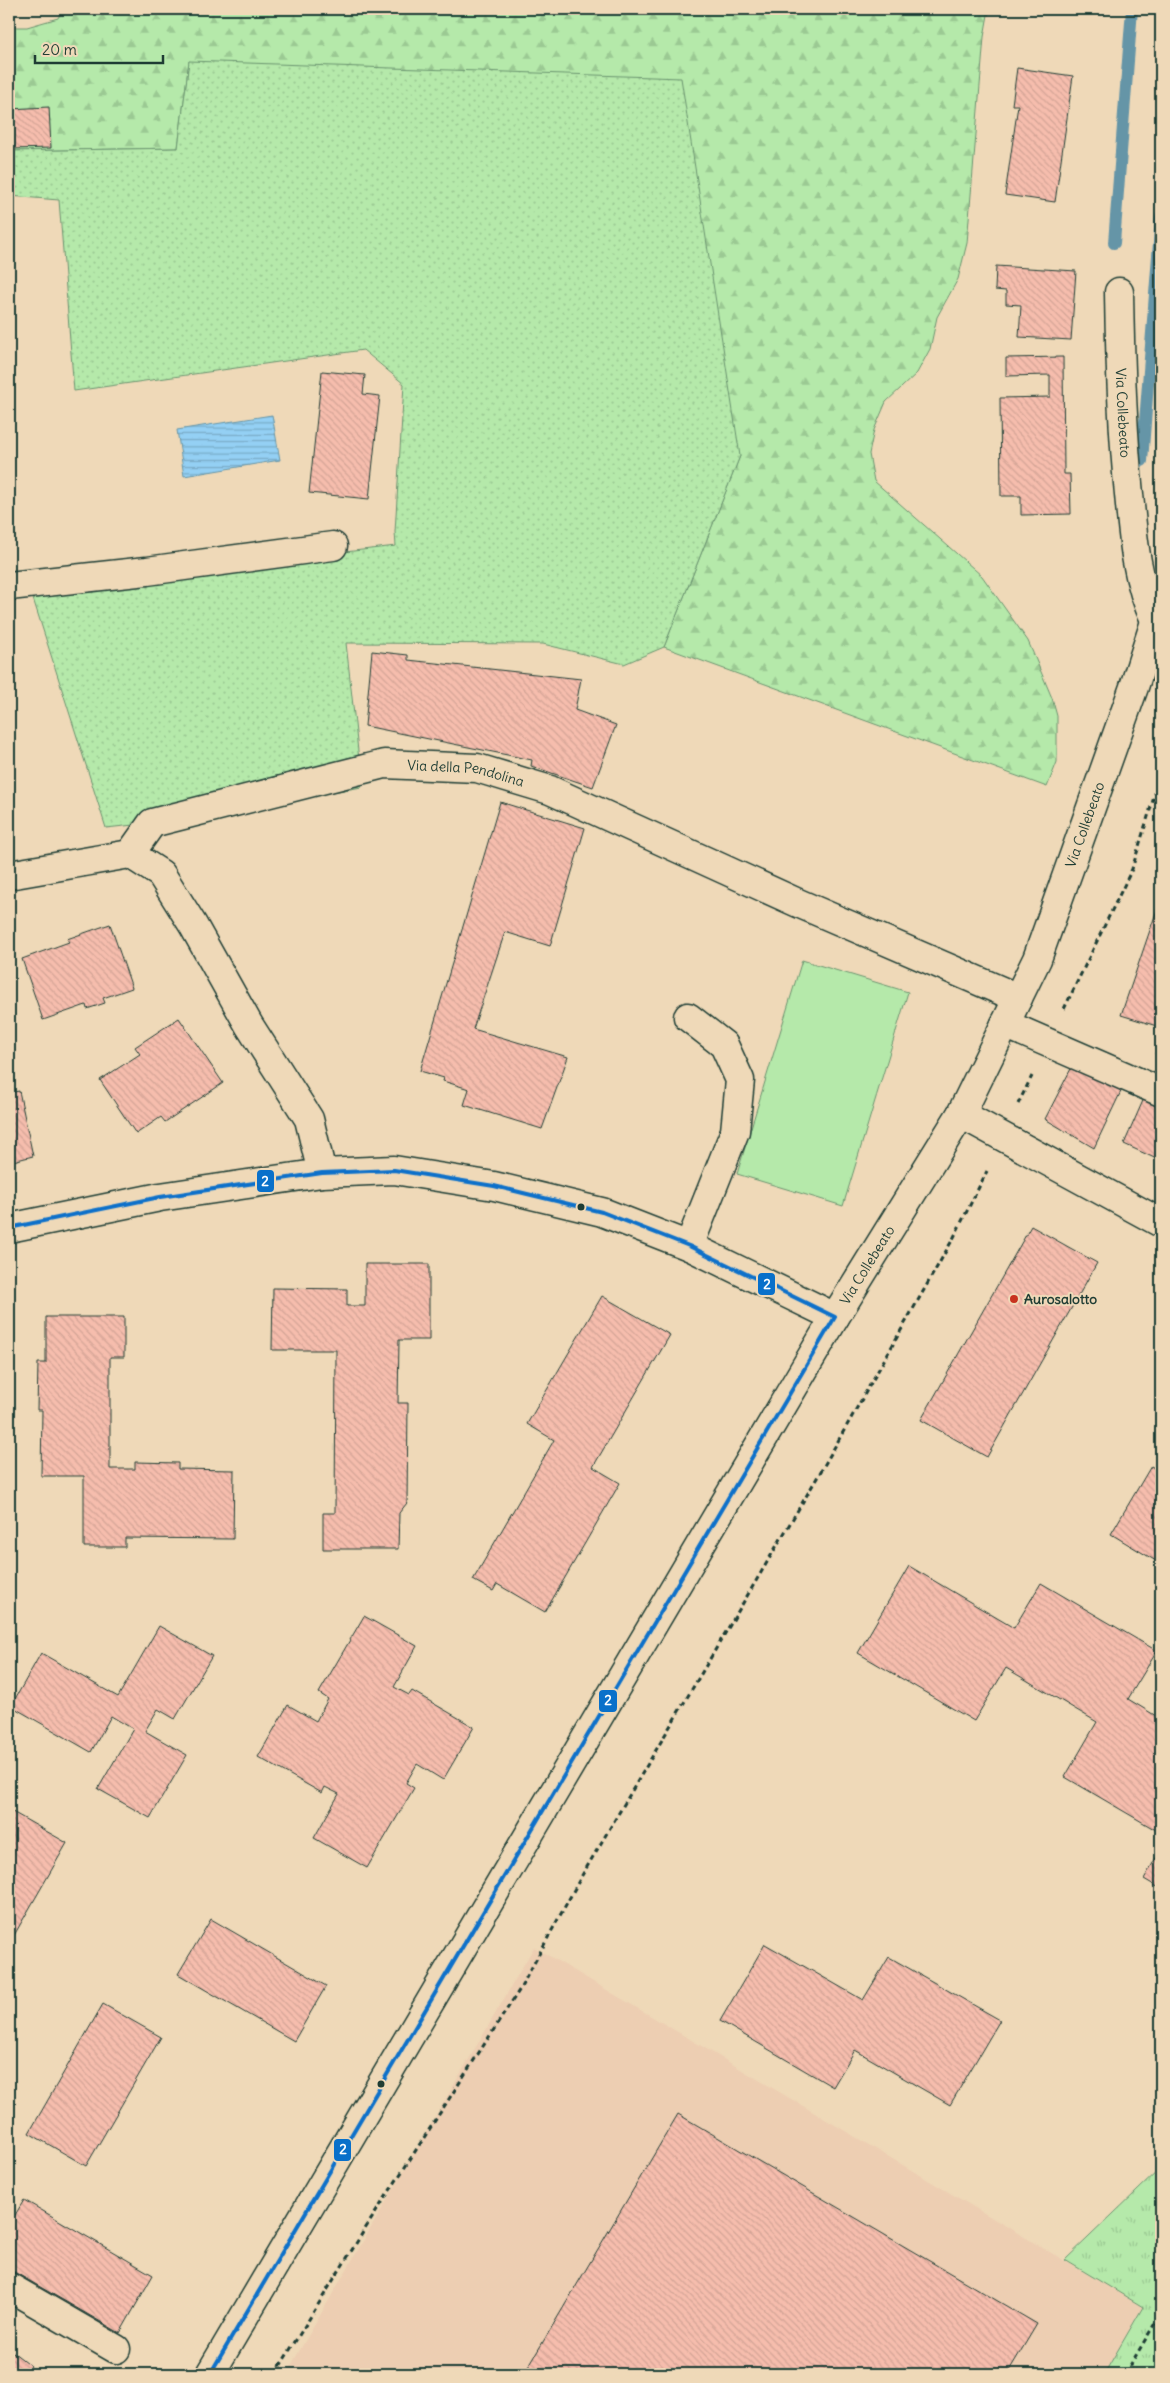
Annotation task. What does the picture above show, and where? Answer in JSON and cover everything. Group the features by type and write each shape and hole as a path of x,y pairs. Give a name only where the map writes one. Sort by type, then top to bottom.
{"street":[{"name":"Via Collebeato","path":"210,2374 835,1317 961,1114 1037,959 1134,687 1158,611 1143,595 1133,538 1122,400 1119,292"},
{"path":"9,586 147,571 333,546"},
{"name":"Via della Pendolina","path":"130,854 152,823 384,764 477,768 550,790 798,903 1018,998"},
{"path":"9,875 130,854 161,874 249,1025 309,1119 322,1173"},
{"path":"688,1017 724,1045 740,1080 735,1132 689,1246"},
{"path":"1005,1024 1161,1092"},
{"path":"961,1114 1161,1223"},
{"path":"9,1228 160,1197 322,1173 394,1170 494,1186 602,1212 689,1246 835,1317"},
{"path":"9,2287 116,2349"}],"path":[{"path":"274,2374 365,2228 520,1989 581,1876 822,1471 945,1254 1132,869 1161,774"},
{"path":"1125,2374 1161,2313"}],"shaded area":[{"path":"534,1947 1143,2307 1104,2374 286,2374"}],"green space":[{"path":"63,9 989,9 984,37 967,243 958,279 937,317 930,349 917,373 886,402 874,430 869,454 874,481 982,576 1028,641 1052,698 1057,716 1057,762 1047,787 664,647 740,456 189,61 178,148 9,151 9,27 27,27 58,18"},
{"path":"189,61 681,78 740,456 664,647 624,664 543,644 346,643 362,787 152,823 106,828 30,589 396,546 395,532 404,384 363,350 74,391 59,200 9,196 9,151 178,148"},
{"path":"802,960 908,992 843,1206 737,1174"},
{"path":"1161,2168 1161,2374 1104,2374 1143,2307 1065,2260"}],"water":[{"path":"272,415 280,460 184,476 177,430"}],"building":[{"path":"1017,68 1073,76 1055,202 1005,195 1018,105 1012,105"},
{"path":"49,107 51,148 10,149 9,109"},
{"path":"996,266 1076,271 1071,340 1019,337 1021,305 1006,304 1006,291 995,290"},
{"path":"1063,357 1064,474 1070,474 1071,514 1021,515 1021,496 1001,496 1000,398 1050,397 1050,375 1006,376 1006,358"},
{"path":"322,371 365,375 363,394 380,396 369,499 309,493"},
{"path":"372,651 408,655 408,660 581,679 575,710 616,725 593,787 531,766 532,760 365,726"},
{"path":"500,802 585,828 550,946 505,932 473,1029 568,1057 542,1129 464,1105 469,1089 443,1081 444,1078 420,1071"},
{"path":"1161,898 1161,1023 1160,1027 1121,1015"},
{"path":"110,924 132,988 103,998 105,1003 87,1009 86,1005 43,1020 22,959 69,942 67,939"},
{"path":"179,1018 223,1083 165,1122 161,1117 136,1134 100,1080 140,1054 135,1047"},
{"path":"1161,1036 1161,1056 1155,1054"},
{"path":"1076,1059 1125,1083 1094,1148 1045,1119"},
{"path":"19,1091 33,1156 9,1162 9,1093"},
{"path":"1145,1096 1161,1103 1161,1161 1124,1144"},
{"path":"1031,1226 1097,1263 987,1457 921,1420"},
{"path":"365,1264 429,1264 429,1340 399,1340 398,1403 408,1403 407,1503 399,1513 398,1549 323,1549 323,1513 335,1513 336,1350 272,1350 273,1288 347,1289 347,1306 365,1306"},
{"path":"602,1296 670,1335 593,1467 620,1483 545,1612 497,1584 493,1591 473,1580 554,1440 527,1424"},
{"path":"46,1317 124,1317 124,1357 110,1357 110,1469 135,1469 135,1462 178,1463 178,1469 234,1470 233,1539 125,1538 125,1547 84,1547 84,1476 41,1476 42,1410 37,1410 38,1363 46,1363"},
{"path":"1151,1466 1161,1472 1161,1564 1111,1534"},
{"path":"909,1566 1014,1628 1041,1583 1157,1651 1128,1699 1161,1719 1161,1833 1065,1777 1097,1722 1006,1668 974,1721 858,1653"},
{"path":"364,1616 417,1646 394,1687 409,1695 412,1691 474,1727 443,1780 417,1764 406,1783 414,1788 367,1868 314,1838 339,1794 325,1787 322,1793 258,1757 288,1705 316,1721 328,1699 319,1693"},
{"path":"159,1626 212,1656 175,1719 158,1709 145,1731 187,1755 150,1818 98,1789 133,1729 111,1716 91,1752 11,1706 41,1653 118,1697"},
{"path":"9,1810 67,1843 9,1944"},
{"path":"1161,1849 1161,1889 1144,1879"},
{"path":"211,1919 326,1986 294,2041 178,1974"},
{"path":"765,1944 863,2000 889,1957 1000,2020 950,2105 855,2050 833,2087 720,2021"},
{"path":"103,2004 161,2037 86,2166 29,2133"},
{"path":"678,2114 1037,2324 1007,2374 524,2374"},
{"path":"24,2200 153,2275 120,2333 9,2269 9,2225"},
{"path":"9,2349 31,2366 25,2374 9,2374"}],"waterway":[{"path":"1114,243 1132,9"},
{"path":"1142,461 1161,217"}],"transit line":[{"name":"2","path":"9,1228 160,1197 322,1173 394,1170 494,1186 602,1212 689,1246 835,1317 210,2374"}],"place":[{"name":"Aurosalotto","path":"1014,1299"}]}
